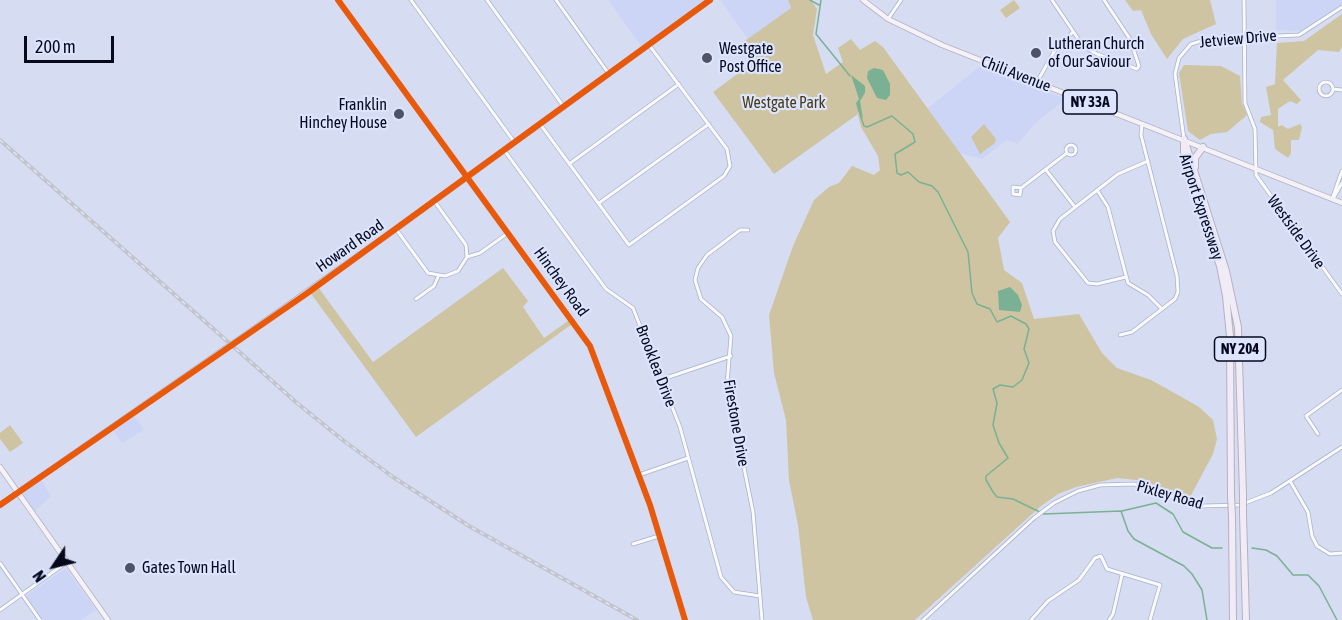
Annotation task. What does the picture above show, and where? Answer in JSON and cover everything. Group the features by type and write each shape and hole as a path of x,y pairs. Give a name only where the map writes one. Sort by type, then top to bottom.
{"highway":[{"name":"Airport Expressway","path":"1184,139 1226,271 1238,327 1245,620"},
{"name":"Airport Expressway","path":"1184,139 1182,148 1220,266 1226,296 1230,336 1233,620"},
{"path":"1198,182 1195,158 1203,147"}],"main road":[{"name":"Howard Road","path":"0,505 435,202 710,0"},
{"name":"Chili Avenue","path":"863,0 888,19 938,44 1342,202"},
{"path":"0,467 108,620"}],"street":[{"name":"Hinchey Road","path":"338,0 590,345 639,475 685,620"},
{"path":"411,0 515,143"},
{"path":"487,0 564,107"},
{"path":"556,0 609,74"},
{"path":"888,19 901,0"},
{"path":"1052,0 1083,46 1092,52 1135,69 1139,68 1130,39 1104,0"},
{"path":"1244,0 1245,103 1256,129 1254,167"},
{"name":"Jetview Drive","path":"1184,139 1175,74 1179,58 1184,50 1197,41 1299,35 1342,7"},
{"path":"1037,82 1055,50 1073,32"},
{"path":"540,124 629,245 728,171 730,154 649,45"},
{"path":"1326,82 1330,83 1333,89 1330,95 1326,96 1320,90 1322,84 1326,82"},
{"path":"569,164 679,84"},
{"path":"1333,89 1342,90"},
{"path":"1120,335 1132,332 1175,299 1179,285 1142,135 1142,123"},
{"path":"599,203 709,124"},
{"name":"Brooklea Drive","path":"504,150 606,289 633,308 680,427 724,583 734,592 760,596"},
{"path":"1021,188 1066,153"},
{"path":"1126,277 1097,284 1088,283 1055,242 1054,226 1075,207 1127,168 1148,161"},
{"name":"Westside Drive","path":"1254,167 1261,185 1342,294"},
{"path":"1046,170 1075,207"},
{"path":"1332,199 1342,171"},
{"path":"1332,199 1342,183"},
{"path":"1097,190 1108,207 1126,277 1132,287 1148,296 1162,309"},
{"path":"435,202 464,239 467,257"},
{"path":"396,229 423,268 438,277 458,271 467,257 480,253 508,233"},
{"name":"Firestone Drive","path":"747,230 740,230 712,251 700,263 695,280 704,302 727,325 731,336 727,384 753,512 762,620"},
{"path":"416,299 434,286 438,277"},
{"path":"660,380 731,356"},
{"path":"1318,434 1306,416 1342,390"},
{"name":"Pixley Road","path":"923,620 1039,514 1077,491 1112,483 1134,484 1192,504 1224,507 1259,499 1342,447"},
{"path":"639,475 688,458"},
{"path":"1290,481 1308,512 1312,536 1317,546 1330,554 1342,553"},
{"path":"633,544 660,536"},
{"path":"1031,620 1048,601 1079,580 1101,556 1107,569 1160,585 1150,620"},
{"path":"0,610 67,562"},
{"path":"0,563 40,620"},
{"path":"1109,620 1113,615 1122,575"}],"shaded area":[{"path":"608,0 704,0 642,47"},
{"path":"720,0 788,0 791,8 748,39"},
{"path":"1276,0 1342,0 1342,4 1300,31 1276,30"},
{"path":"980,66 1066,99 1034,124 1018,144 1007,140 982,159 959,153 927,109"},
{"path":"874,68 883,70 890,84 890,95 886,100 877,98 867,78 868,71"},
{"path":"851,75 865,86 865,93 860,101 863,119 858,111 856,103 859,99"},
{"path":"1010,287 1018,295 1022,305 1020,312 999,310 998,291"},
{"path":"134,416 144,430 122,443 113,430"},
{"path":"41,479 51,496 34,512 23,493"},
{"path":"66,568 96,610 81,620 43,620 26,596"}],"green space":[{"name":"Westgate Park","path":"788,0 811,0 817,9 813,35 826,74 843,62 838,48 851,39 860,50 875,41 883,47 1010,222 998,238 1004,270 1022,283 1034,319 1079,314 1102,353 1117,368 1151,380 1199,407 1213,420 1217,439 1213,454 1189,499 1137,480 1117,478 1076,487 1058,494 1041,506 915,620 813,620 806,597 798,525 789,480 786,420 774,373 769,315 793,246 814,200 829,187 839,183 852,166 874,175 880,170 878,156 861,127 858,114 774,174 713,92 752,63 739,45 791,8"},
{"path":"1014,0 1020,8 1006,18 1000,10"},
{"path":"1125,0 1210,0 1216,24 1183,39 1167,59 1151,34 1141,10 1133,11"},
{"path":"1342,14 1342,47 1339,52 1318,50 1283,80 1301,100 1297,104 1290,101 1278,109 1278,127 1282,125 1288,129 1300,124 1302,127 1299,140 1291,140 1291,153 1288,158 1275,149 1273,130 1260,122 1261,117 1271,115 1266,87 1275,84 1277,43 1304,41"},
{"path":"1184,65 1221,66 1240,76 1242,103 1247,115 1227,132 1211,134 1200,140 1188,131 1179,73"},
{"path":"984,124 996,139 995,143 980,154 971,137"},
{"path":"503,268 528,301 523,307 544,338 568,321 572,324 416,437 309,291 318,287 373,362"},
{"path":"10,425 23,443 10,452 0,439 0,433"}],"waterway":[{"path":"810,0 819,5"},
{"path":"821,0 816,34 850,76"},
{"path":"860,115 864,126 867,127 892,116 913,134 915,142 895,154 897,173 901,175 908,172 919,182 932,186 938,192 968,252 972,293 977,304 990,309 997,322 1011,316 1026,324 1029,329 1024,349 1029,363 1022,380 1013,387 1000,385 993,389 997,403 993,425 999,443 1008,458 986,476 993,492 997,497 1013,499 1044,514 1121,511 1128,531 1134,539 1184,566 1192,574 1202,590 1207,620"},
{"path":"1122,511 1156,503 1173,514 1183,532 1212,548 1222,548"},
{"path":"1252,548 1266,550 1277,556 1293,575 1308,575 1319,586 1337,620"}],"railway":[{"path":"0,140 297,403 344,441 393,477 469,526 637,620"}],"cycle path":[{"path":"338,0 590,346 650,505 685,620"},
{"path":"0,505 306,294 710,0"}],"place":[{"name":"Lutheran Church of Our Saviour","path":"1036,53"},
{"name":"Westgate Post Office","path":"707,58"},
{"name":"Franklin Hinchey House","path":"399,114"},
{"name":"Gates Town Hall","path":"130,568"}]}
